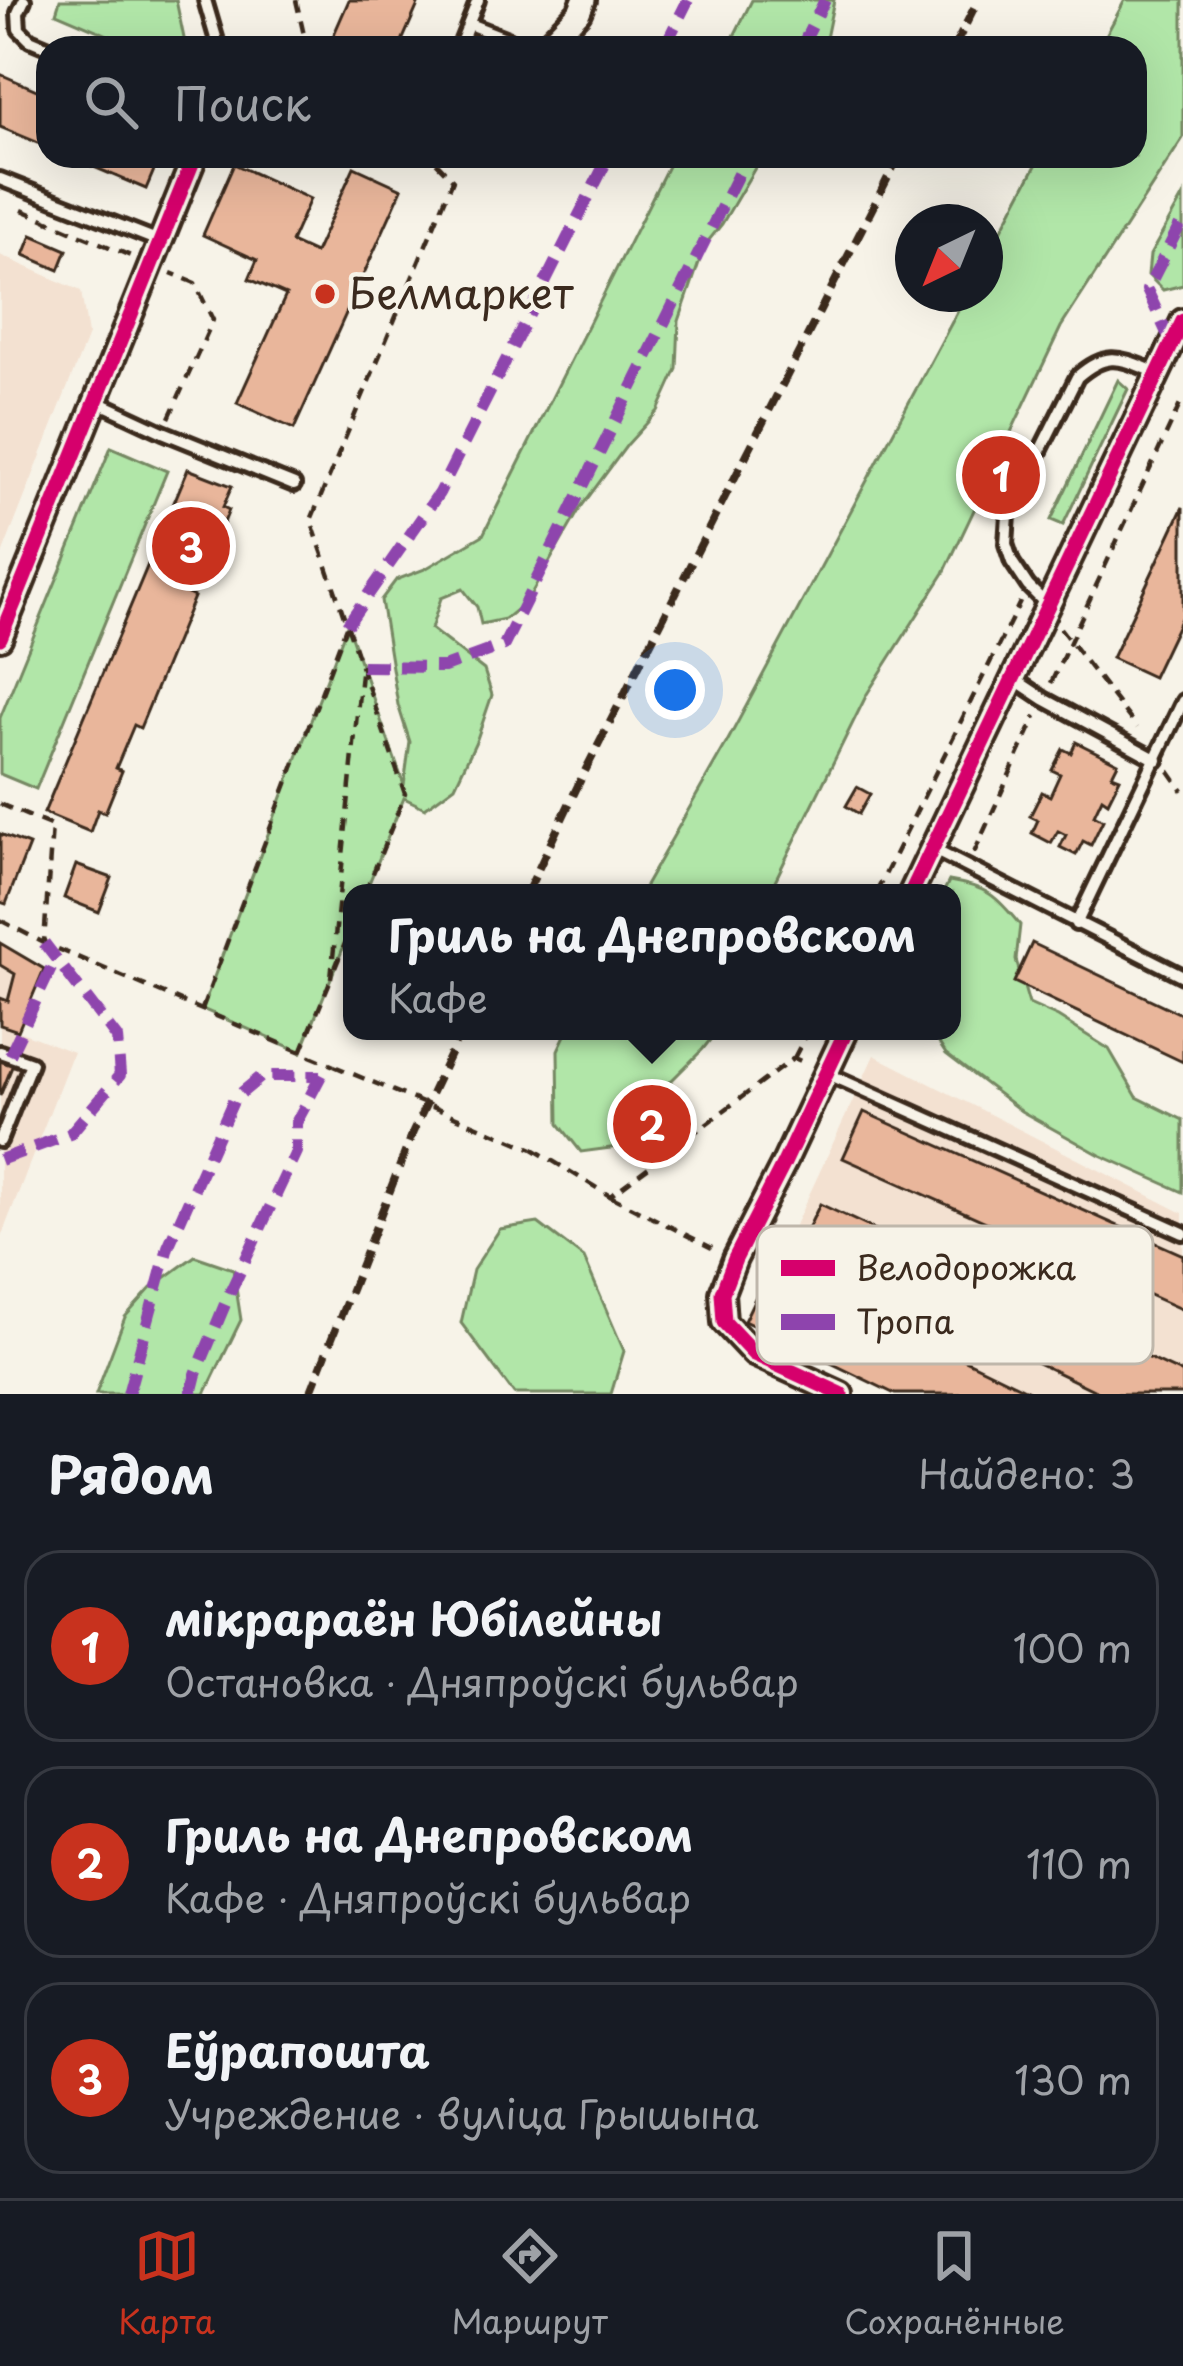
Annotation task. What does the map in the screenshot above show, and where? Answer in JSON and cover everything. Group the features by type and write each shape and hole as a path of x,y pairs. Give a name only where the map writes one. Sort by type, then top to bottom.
{"street":[{"path":"556,36 584,0"},
{"path":"0,638 190,168"},
{"path":"915,884 1158,373 1178,348 1183,321"},
{"path":"757,1355 724,1322 722,1293 842,1040"},
{"path":"776,1364 841,1394"}],"lane":[{"path":"24,0 18,13 19,29 36,43"},
{"path":"205,0 216,36"},
{"path":"464,36 478,0"},
{"path":"469,24 500,36"},
{"path":"0,179 160,242"},
{"path":"1048,610 1012,562 1006,544 1008,514 1077,377 1094,363 1111,358 1158,373"},
{"path":"96,401 294,485"},
{"path":"1012,678 1157,758"},
{"path":"1076,923 1183,701"},
{"path":"932,849 1183,976"},
{"path":"0,1052 32,1063 0,1141"},
{"path":"826,1073 1183,1233"}],"path":[{"path":"296,0 304,36"},
{"path":"369,884 406,794 311,520 453,180 442,168"},
{"path":"967,869 1183,398"},
{"path":"880,884 1028,586"},
{"path":"1048,610 1183,791"},
{"path":"202,1009 347,625"},
{"path":"331,977 362,666"},
{"path":"0,804 52,826 44,943"},
{"path":"0,920 44,943 533,1149 610,1196 735,1259"},
{"path":"302,1052 343,948"},
{"path":"610,1196 794,1058 803,1040"},
{"path":"794,1058 826,1073"}],"shaded area":[{"path":"0,255 81,291 88,335 0,560"},
{"path":"0,943 44,969 18,1031 73,1052 0,1240"},
{"path":"874,1055 1183,1213 1183,1394 910,1394 843,1364 1153,1364 1153,1226 795,1226"}],"green space":[{"path":"60,0 176,0 184,36 110,36 56,13"},
{"path":"752,0 834,0 826,36 734,36"},
{"path":"1125,0 1183,0 1183,138 1061,327 944,573 867,694 773,884 646,884 957,312 1003,312 1003,227 1035,168 1147,168 1147,36 1106,36"},
{"path":"667,168 755,168 705,245 679,321 677,369 658,411 581,507 527,601 505,619 481,624 477,607 463,589 441,598 431,629 484,670 492,695 455,786 425,808 404,798 369,884 343,884 343,948 301,1052 202,1009 347,625 404,785 410,742 398,705 381,600 396,580 483,535"},
{"path":"1183,196 1183,285 1163,290 1148,275 1150,255"},
{"path":"1118,380 1128,389 1063,525 1051,520"},
{"path":"111,447 167,471 36,789 0,774 0,718"},
{"path":"949,881 973,886 990,894 1020,925 1016,960 1029,1004 1109,1049 1137,1097 1183,1120 1183,1192 1100,1155 1021,1111 946,1054 937,1040 961,1040 961,884"},
{"path":"563,1040 710,1040 657,1095 618,1147 581,1152 559,1124 558,1050"},
{"path":"538,1223 584,1258 624,1351 611,1394 514,1394 461,1323 473,1270 500,1229"},
{"path":"195,1256 233,1269 241,1320 205,1394 96,1394 125,1317 151,1288"}],"building":[{"path":"349,0 420,0 404,36 333,36"},
{"path":"0,74 36,90 36,142 0,127"},
{"path":"96,168 155,168 146,189"},
{"path":"232,168 243,168 310,199 291,242 315,253 354,168 402,189 294,429 237,403 286,295 249,279 257,260 203,235"},
{"path":"32,235 67,250 59,270 24,255"},
{"path":"188,469 232,486 223,507 229,510 188,594 194,597 140,728 134,725 116,768 122,771 105,813 98,810 90,832 44,813"},
{"path":"1183,507 1183,614 1153,677 1112,658"},
{"path":"1076,742 1118,763 1112,775 1120,778 1108,802 1102,798 1094,815 1103,820 1091,845 1083,841 1076,855 1060,847 1066,835 1058,831 1051,843 1032,833 1038,820 1030,816 1042,792 1050,796 1060,774 1052,770 1063,749 1071,753"},
{"path":"857,787 870,794 859,814 846,806"},
{"path":"0,834 29,845 6,904 0,902"},
{"path":"76,865 112,878 99,912 64,898"},
{"path":"0,943 44,969 18,1031 0,1025 0,998 8,1001 15,974 0,965"},
{"path":"1032,943 1183,1015 1183,1062 1014,982"},
{"path":"0,1059 13,1064 0,1096"},
{"path":"651,1104 669,1113 654,1144 636,1136"},
{"path":"864,1112 1118,1226 995,1226 843,1158"},
{"path":"820,1204 867,1226 809,1226"},
{"path":"1153,1242 1183,1255 1183,1310 1153,1297"},
{"path":"757,1294 757,1327 744,1321"},
{"path":"1153,1360 1183,1374 1183,1394 1102,1394 1040,1364 1153,1364"},
{"path":"833,1364 974,1364 1035,1394 895,1394"}],"railway":[{"path":"960,36 978,0"},
{"path":"531,884 893,168"},
{"path":"310,1394 413,1132 457,1040"}],"marked path":[{"path":"670,36 688,0"},
{"path":"807,36 825,0"},
{"path":"347,625 439,493 603,168"},
{"path":"362,666 444,667 504,645 741,168"},
{"path":"1172,344 1147,290 1183,219"},
{"path":"0,1160 70,1134 120,1075 117,1038 44,943"},
{"path":"10,1055 56,958"},
{"path":"191,1394 228,1297 296,1152 296,1123 325,1068"},
{"path":"128,1394 168,1247 234,1099 262,1076 320,1076"}],"cycle path":[{"path":"0,638 190,168"},
{"path":"915,884 1183,321"},
{"path":"757,1355 724,1322 722,1293 842,1040"},
{"path":"776,1364 841,1394"}],"place":[{"name":"Белмаркет","path":"325,294"},
{"name":"мікрараён Юбілейны","path":"1001,475"},
{"name":"Еўрапошта","path":"191,546"},
{"name":"Гриль на Днепровском","path":"652,1124"}]}
